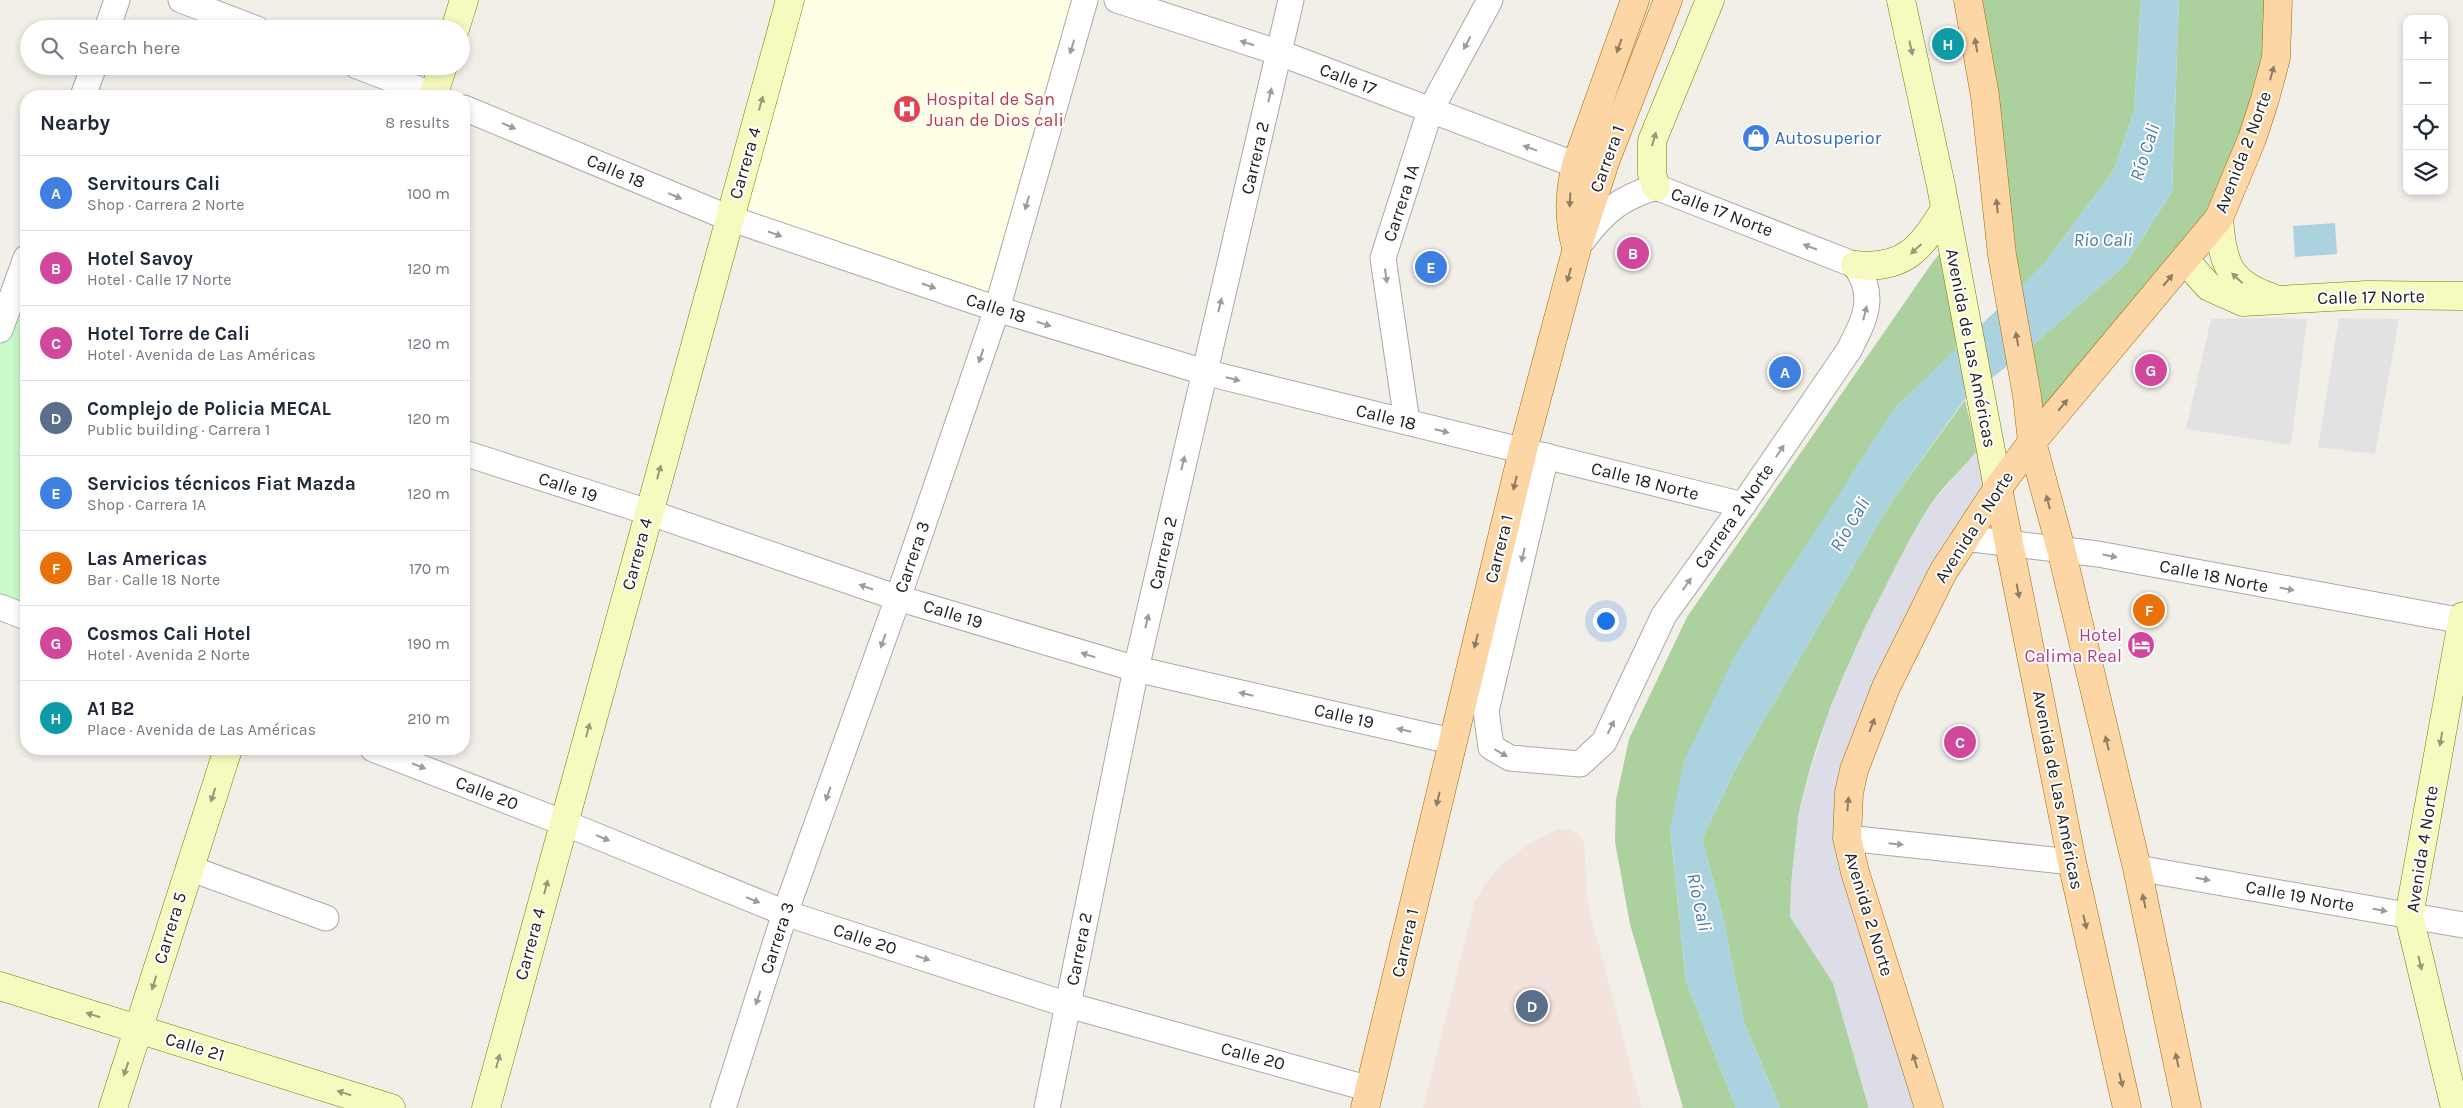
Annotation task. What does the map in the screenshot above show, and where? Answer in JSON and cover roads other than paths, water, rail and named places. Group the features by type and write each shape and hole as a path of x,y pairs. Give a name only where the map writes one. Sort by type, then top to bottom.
{"main road":[{"path":"1577,248 1571,229 1569,208 1576,165 1635,0"},
{"name":"Carrera 1","path":"1368,1098 1452,741 1534,453 1577,248 1605,162 1668,0"},
{"path":"1968,0 1986,96 2002,254 2026,387 2032,442 2061,549 2137,868 2187,1108"},
{"name":"Avenida 2 Norte","path":"1929,1108 1855,872 1847,838 1849,793 1853,778 1883,696 1943,572 1964,538 2032,442 2219,218 2252,139 2276,58 2278,0"},
{"name":"Avenida de Las Américas","path":"1998,488 2072,862 2127,1108"}],"street":[{"path":"110,20 117,0"},
{"path":"181,0 233,20"},
{"path":"458,20 464,0"},
{"name":"Carrera 4","path":"486,1108 790,0"},
{"name":"Carrera 3","path":"723,1108 785,913 898,598 997,309 1085,0"},
{"name":"Calle 17","path":"1117,0 1280,53 1576,165"},
{"name":"Carrera 2","path":"1047,1108 1136,669 1291,0"},
{"name":"Carrera 1A","path":"1407,422 1383,258 1430,111 1490,0"},
{"path":"1656,186 1652,174 1652,141 1710,0"},
{"name":"Avenida de Las Américas","path":"1901,0 1945,209 1954,266 1998,488"},
{"path":"85,90 91,75"},
{"path":"380,75 419,90"},
{"path":"436,90 440,75"},
{"name":"Calle 18","path":"470,110 729,218 997,309 1204,372 1534,453"},
{"name":"Calle 17 Norte","path":"1577,248 1602,215 1617,203 1635,193 1656,186 1855,265"},
{"path":"1855,265 1875,267 1906,257 1920,247 1945,209"},
{"name":"Calle 17 Norte","path":"2219,218 2221,250 2231,272 2252,291 2279,300"},
{"name":"Calle 17 Norte","path":"2185,260 2209,287 2242,302 2367,295 2463,296"},
{"name":"Carrera 2 Norte","path":"1580,764 1604,742 1664,615 1743,505 1848,350 1861,326 1868,295 1863,276 1855,265"},
{"path":"0,330 12,305 20,278"},
{"name":"Calle 18 Norte","path":"1534,453 1743,505"},
{"name":"Carrera 1","path":"1534,453 1486,711 1491,747 1510,758 1580,764"},
{"name":"Calle 19","path":"470,455 648,512 898,598 1136,669 1452,741"},
{"name":"Calle 18 Norte","path":"1964,538 2098,554 2463,620"},
{"path":"0,607 20,615"},
{"name":"Avenida 4 Norte","path":"2455,1108 2409,916 2463,620"},
{"name":"Carrera 5","path":"113,1108 226,755"},
{"name":"Calle 20","path":"389,755 563,822 785,913 1068,1005 1368,1098"},
{"path":"1847,838 2072,862"},
{"path":"189,868 326,918"},
{"name":"Calle 19 Norte","path":"2137,868 2463,925"},
{"name":"Calle 21","path":"0,986 391,1108"}],"water":[{"name":"Rio Cali","path":"2141,0 2179,0 2172,192 2124,266 2020,356 1964,400 1891,502 1737,766 1702,839 1722,913 1744,1022 1780,1108 1736,1108 1686,981 1670,828 1684,761 1736,653 1894,409 2044,264 2114,170 2134,111"},
{"path":"2335,223 2337,254 2295,257 2293,226"}],"place":[{"name":"A1 B2","path":"1948,44"},
{"name":"Hospital de San Juan de Dios cali","path":"907,109"},
{"name":"Autosuperior","path":"1756,138"},
{"name":"Hotel Savoy","path":"1633,253"},
{"name":"Servicios técnicos Fiat Mazda","path":"1431,267"},
{"name":"Cosmos Cali Hotel","path":"2151,370"},
{"name":"Servitours Cali","path":"1785,372"},
{"name":"Las Americas","path":"2149,610"},
{"name":"Hotel Calima Real","path":"2141,645"},
{"name":"Hotel Torre de Cali","path":"1960,742"},
{"name":"Complejo de Policia MECAL","path":"1532,1006"}],"water label":[{"name":"Río Cali","path":"2144,152"},
{"name":"Río Cali","path":"1849,524"},
{"name":"Río Cali","path":"1700,902"}]}
